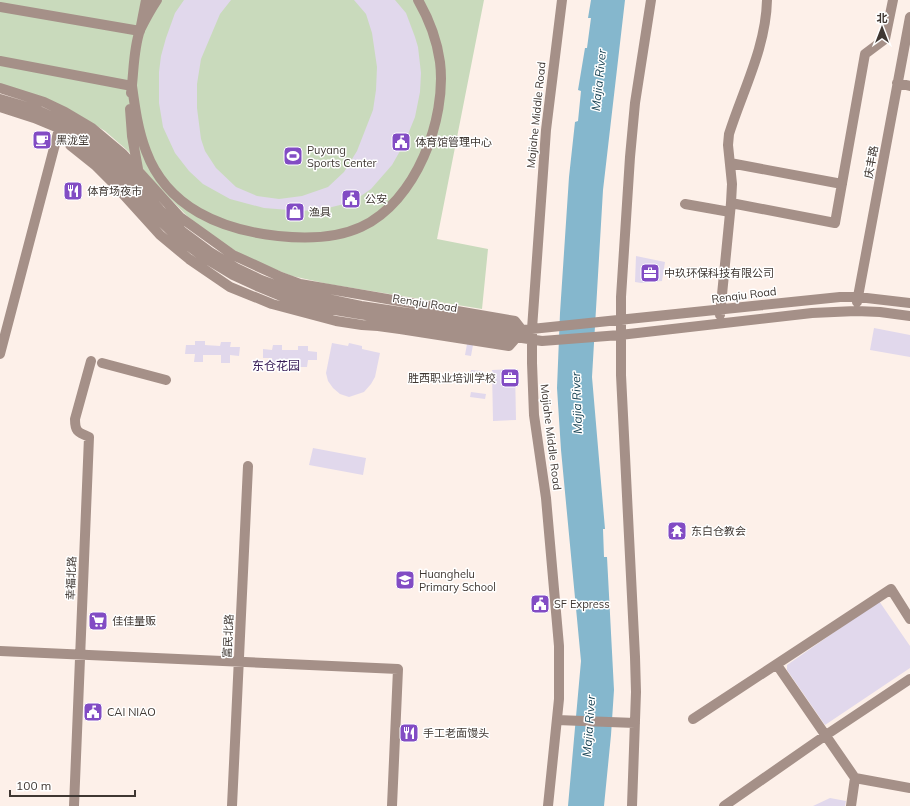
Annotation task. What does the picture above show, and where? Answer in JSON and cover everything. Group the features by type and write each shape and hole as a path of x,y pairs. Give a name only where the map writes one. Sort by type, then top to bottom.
{"street":[{"path":"138,169 130,116 130,102 135,59 146,0"},
{"path":"140,31 157,0"},
{"path":"132,86 135,110 140,132 147,152 157,172 170,190 188,207 212,220 262,234 315,238 340,235 362,227 382,213 400,195 413,179 424,158 432,136 438,112 441,87 440,62 435,37 418,0"},
{"name":"Majiahe Middle Road","path":"548,806 561,720 559,693 559,646 546,498 534,415 531,382 537,341 528,331 546,130 562,0"},
{"path":"632,806 635,723 635,657 621,375 621,289 635,103 651,0"},
{"path":"718,323 721,310 731,207 728,145 729,134 755,65 764,28 767,0"},
{"path":"685,204 731,207 835,223 865,54 884,39 893,0"},
{"path":"0,7 140,31"},
{"name":"庆丰路","path":"856,311 910,17"},
{"path":"0,61 132,86"},
{"path":"897,83 910,86"},
{"path":"0,88 44,102 65,112 92,128 123,154 138,169 180,217 233,255 300,284 514,321 528,331 508,346 400,329 336,321 272,304 230,287 189,259 160,235 104,174 70,146"},
{"name":"Renqiu Road","path":"0,99 37,110 68,124 93,140 116,159 155,205 182,232 236,268 261,280 294,292 325,299 528,331 537,341 620,335 812,313 856,311 880,312 910,316"},
{"name":"Renqiu Road","path":"0,107 34,118 59,129 87,147 109,165 153,214 178,238 205,258 240,278 288,299 323,308 528,331 810,299 858,297 910,303"},
{"path":"0,354 59,129"},
{"path":"730,163 842,184"},
{"name":"幸福北路","path":"74,806 89,438 79,433 75,428 75,419 91,361"},
{"path":"102,363 166,380"},
{"name":"富民北路","path":"232,806 248,466"},
{"path":"693,719 890,589 910,619"},
{"path":"0,651 398,669 392,806"},
{"path":"777,665 855,778 850,806"},
{"path":"724,806 826,735 910,680"},
{"path":"561,720 635,723"},
{"path":"855,778 910,788"}],"green space":[{"name":"Puyang Sports Center","path":"0,0 484,0 437,239 488,249 482,309 328,284 292,276 239,253 210,235 185,214 154,182 128,151 105,131 72,111 0,84"}],"water":[{"name":"Majia River","path":"591,0 625,0 603,190 592,377 605,529 603,529 604,557 607,557 614,690 604,806 568,806 581,661 561,450 557,388 560,313 569,177 575,122 578,121 581,91 578,90 585,48 587,48 591,18 588,18"}],"building":[{"path":"184,0 231,0 220,14 201,59 197,84 197,108 201,139 205,151 216,168 236,187 257,196 279,199 302,196 328,187 344,172 357,151 373,110 377,67 372,33 366,14 354,0 395,0 406,13 418,47 421,73 420,92 415,117 404,144 392,165 371,189 352,202 328,208 302,211 264,208 230,199 203,184 189,171 175,153 163,127 159,103 159,72 161,56 175,13"},
{"path":"636,256 665,262 662,281 641,283 635,282"},
{"path":"874,328 910,335 910,357 870,350"},
{"path":"195,341 205,341 205,345 220,346 221,342 231,342 230,347 240,347 239,356 230,355 230,363 221,363 221,355 203,355 203,362 194,362 195,354 185,354 186,345 195,345"},
{"path":"332,343 348,346 349,343 362,346 362,349 380,353 375,377 364,392 349,397 340,394 328,381 326,373"},
{"path":"467,344 473,345 471,356 465,355"},
{"path":"273,345 282,345 282,350 298,350 298,346 308,346 308,351 317,352 317,360 308,360 307,367 298,367 299,360 281,359 281,366 272,366 272,358 263,358 263,349 272,350"},
{"path":"515,369 516,420 493,421 492,370"},
{"path":"471,370 482,371 481,376 470,375"},
{"path":"471,392 486,394 485,399 470,397"},
{"path":"313,448 366,458 363,475 309,465"},
{"path":"879,601 910,646 910,668 825,725 787,670 787,665"},
{"path":"830,798 846,801 845,806 813,806"}],"place":[{"name":"黑泷堂","path":"42,140"},
{"name":"体育馆管理中心","path":"401,142"},
{"name":"Puyang Sports Center","path":"293,156"},
{"name":"体育场夜市","path":"73,191"},
{"name":"公安","path":"351,199"},
{"name":"渔具","path":"295,212"},
{"name":"中玖环保科技有限公司","path":"650,273"},
{"name":"胜西职业培训学校","path":"510,378"},
{"name":"东白仓教会","path":"677,531"},
{"name":"Huanghelu Primary School","path":"405,580"},
{"name":"SF Express","path":"540,604"},
{"name":"佳佳量贩","path":"98,621"},
{"name":"CAI NIAO","path":"93,712"},
{"name":"手工老面馒头","path":"409,733"}],"district":[{"name":"东仓花园","path":"276,366"}]}
